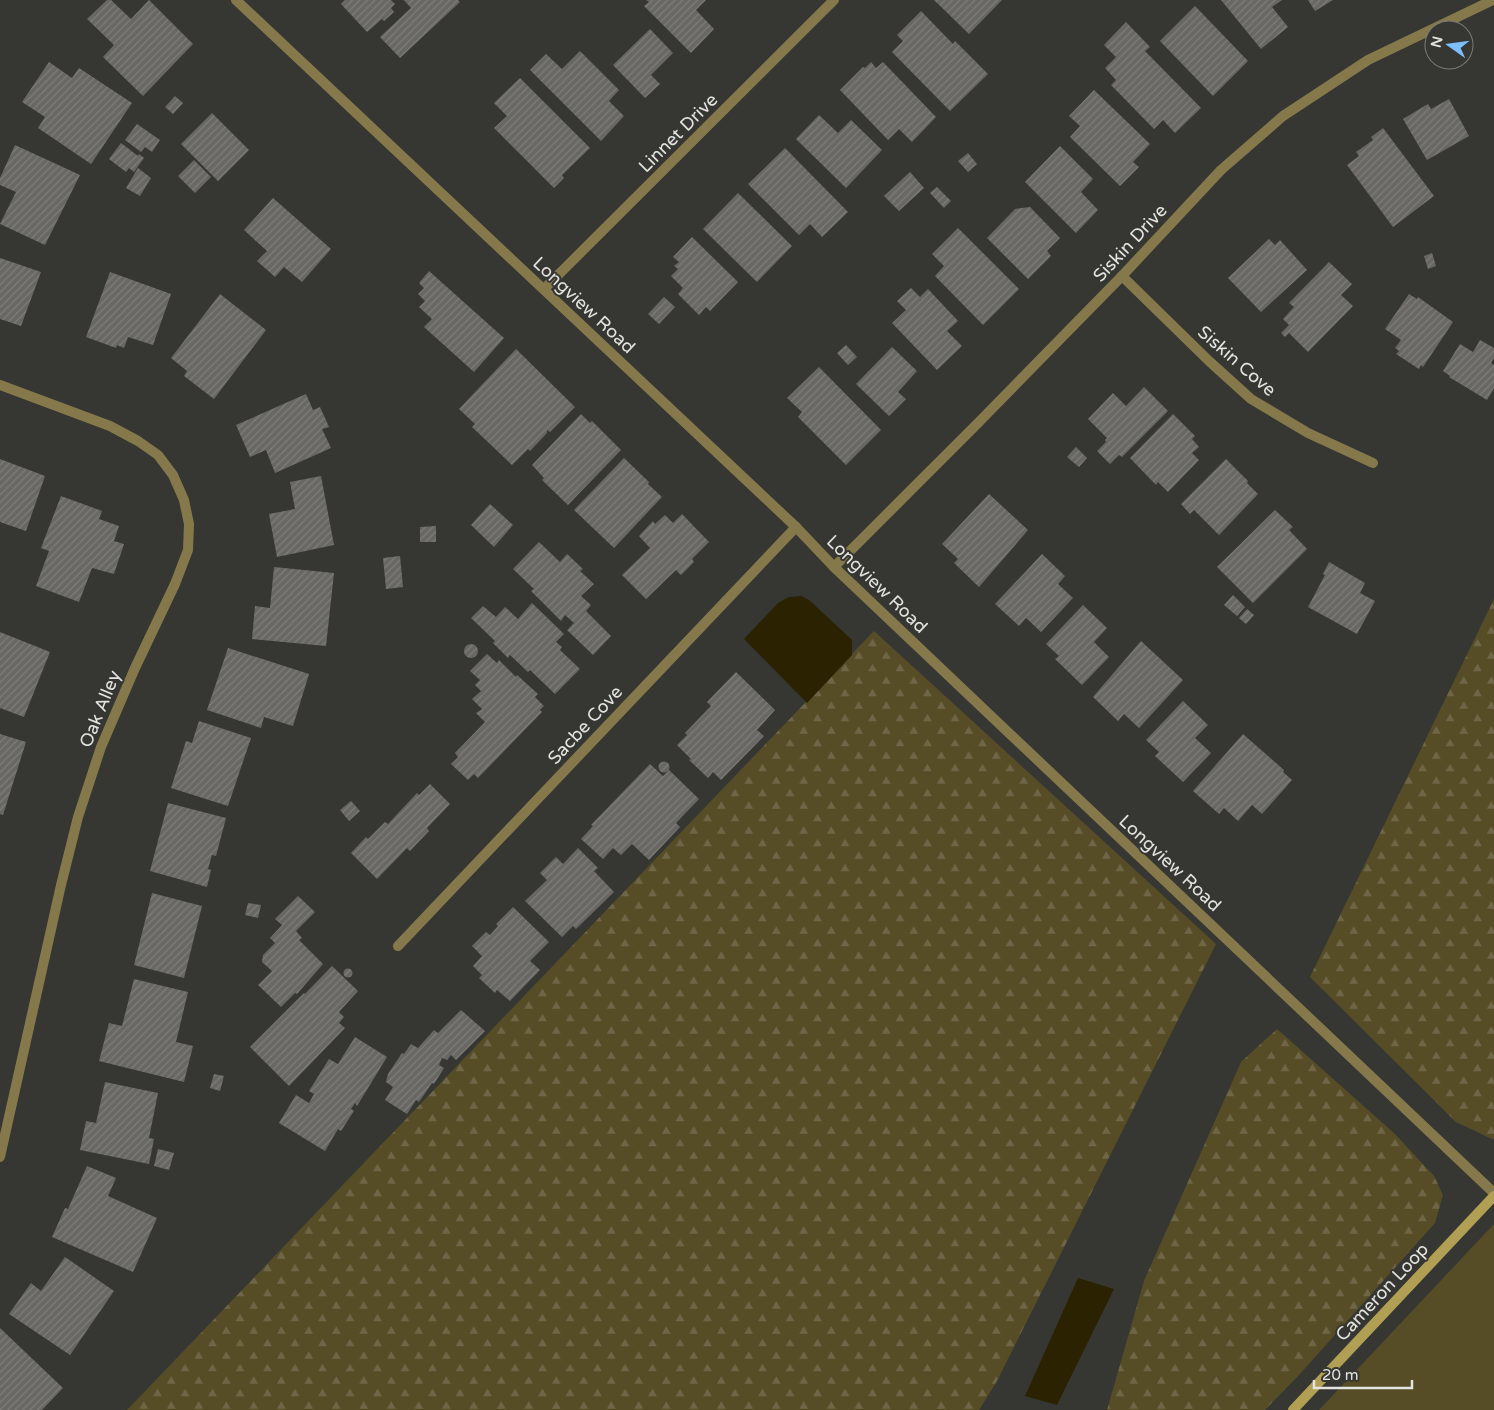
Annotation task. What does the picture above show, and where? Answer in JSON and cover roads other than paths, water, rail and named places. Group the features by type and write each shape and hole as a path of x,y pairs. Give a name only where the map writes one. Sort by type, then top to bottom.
{"street":[{"name":"Longview Road","path":"236,0 796,527 834,567 1494,1194"},
{"name":"Linnet Drive","path":"544,289 834,0"},
{"name":"Siskin Drive","path":"834,567 1122,276 1221,170 1283,116 1368,60 1493,0"},
{"name":"Siskin Cove","path":"1122,276 1251,399 1308,433 1374,463"},
{"name":"Oak Alley","path":"0,385 110,426 158,455 173,475 184,500 189,524 188,550 175,584 135,668 101,747 78,817 0,1157"},
{"name":"Sacbe Cove","path":"398,946 796,527"},
{"name":"Cameron Loop","path":"1293,1410 1494,1194"}]}
